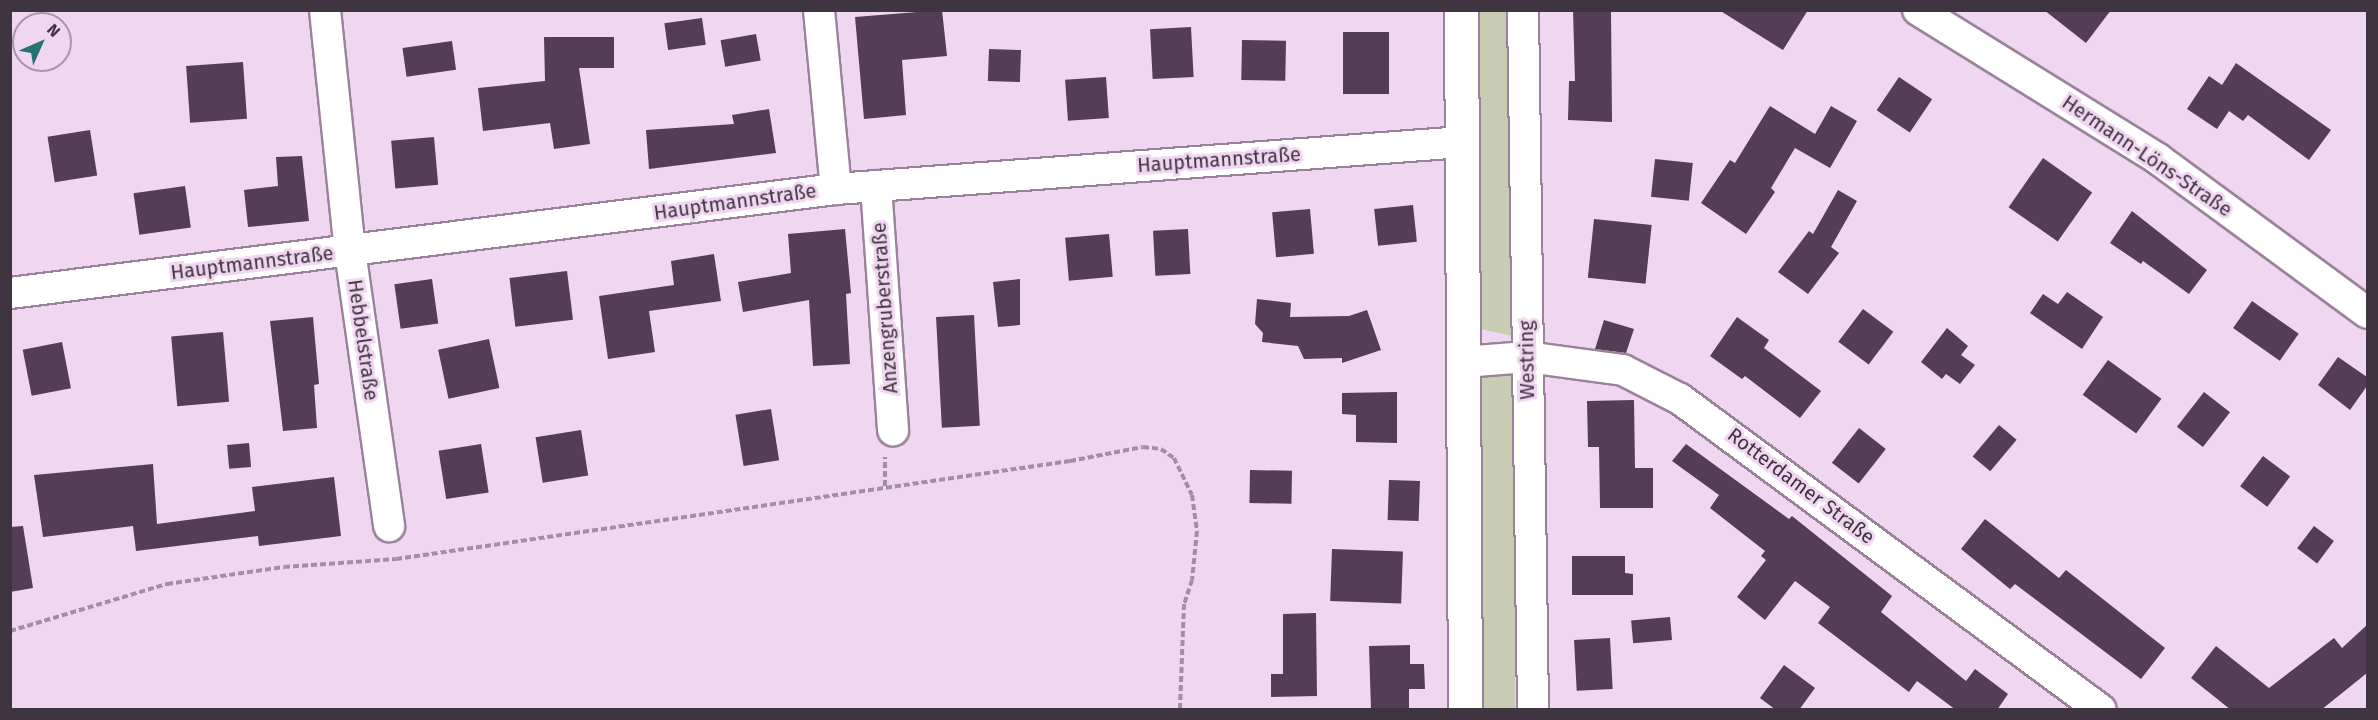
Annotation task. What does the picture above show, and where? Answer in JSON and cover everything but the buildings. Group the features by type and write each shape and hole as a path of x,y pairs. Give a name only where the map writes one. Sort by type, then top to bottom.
{"street":[{"name":"Hebbelstraße","path":"325,10 350,251 389,526"},
{"path":"819,10 836,189"},
{"path":"1461,10 1466,710"},
{"name":"Westring","path":"1523,10 1533,710"},
{"name":"Hermann-Löns-Straße","path":"1918,10 2158,159 2367,313"},
{"name":"Hauptmannstraße","path":"10,292 836,189 1462,142"},
{"name":"Anzengruberstraße","path":"876,186 893,430"},
{"name":"Rotterdamer Straße","path":"1462,362 1527,357 1623,370 1680,399 2101,710"}],"path":[{"path":"10,631 167,584 284,567 396,559 1070,461 1143,447 1161,449 1174,458 1192,495 1197,531 1192,580 1184,604 1180,710"}],"green space":[{"path":"1476,11 1511,11 1517,337 1476,328"},
{"path":"1478,372 1515,372 1515,710 1478,710"}]}
